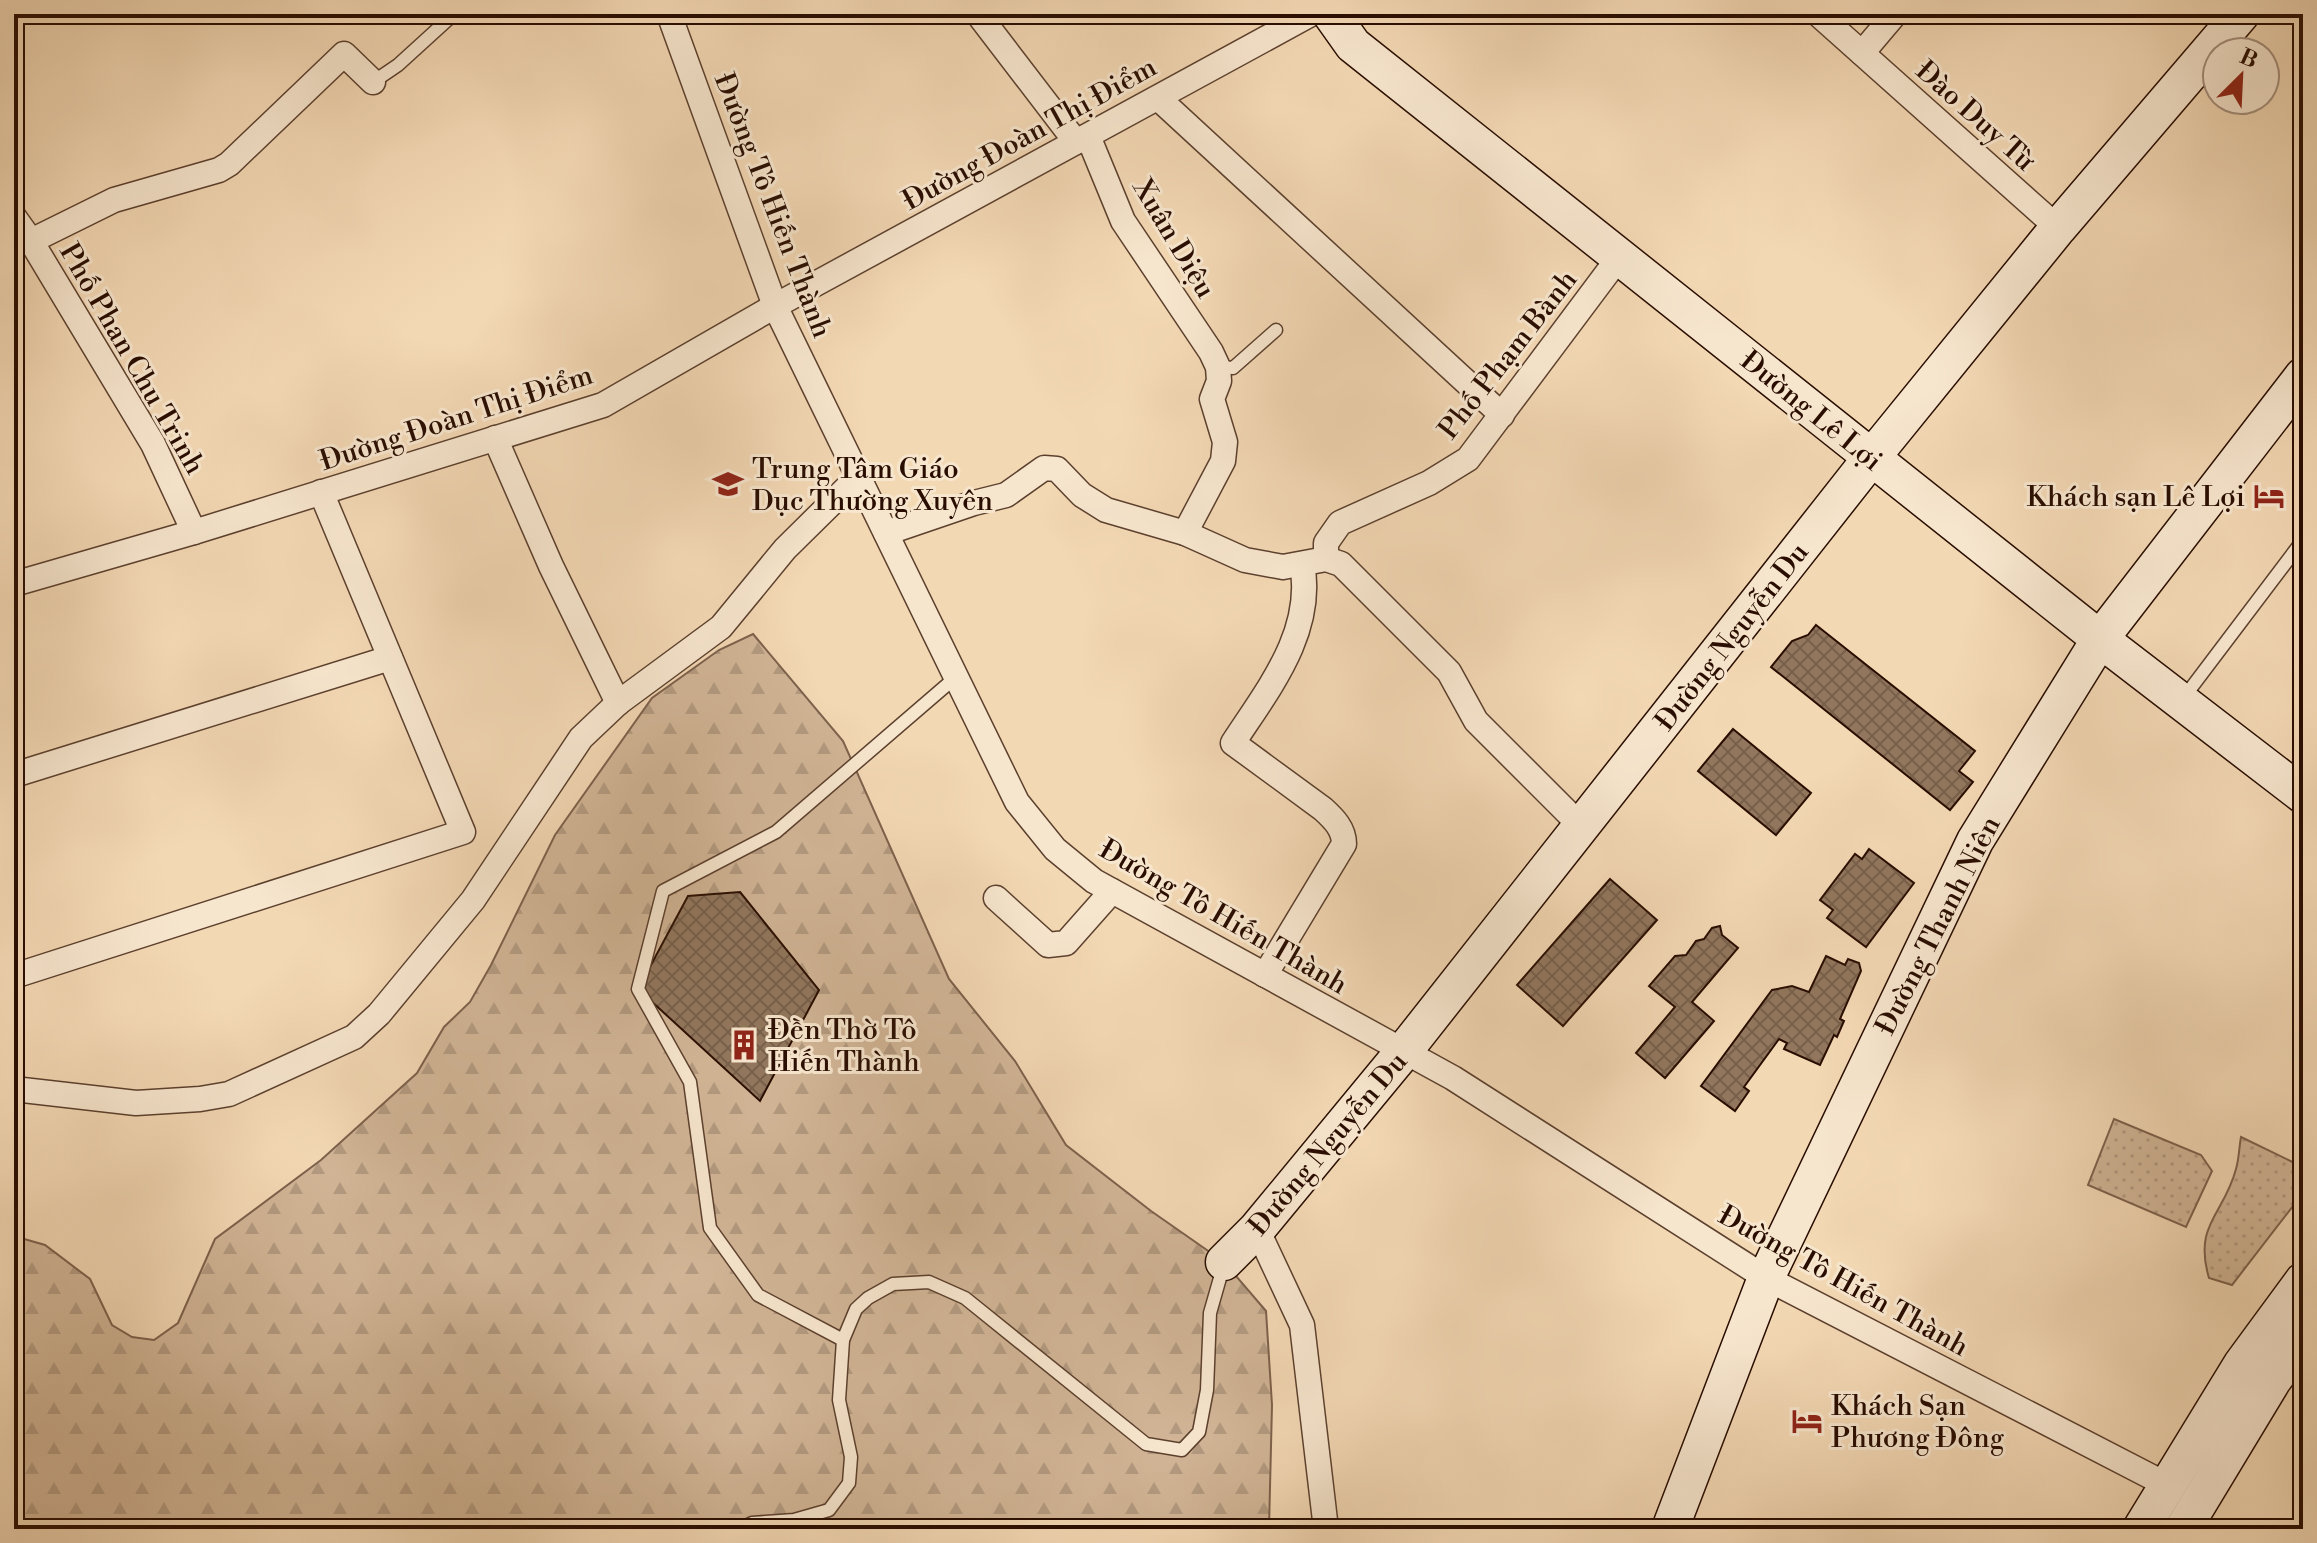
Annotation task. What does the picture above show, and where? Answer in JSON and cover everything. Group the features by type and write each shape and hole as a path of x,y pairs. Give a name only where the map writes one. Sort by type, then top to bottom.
{"street":[{"name":"Đường Tô Hiến Thành","path":"669,14 775,306 1017,802 1055,849 1094,881 1453,1078 1766,1278 2184,1505"},
{"name":"Xuân Diệu","path":"978,14 1082,139 1123,221 1218,367"},
{"name":"Đường Đoàn Thị Điểm","path":"14,584 194,532 603,405 775,306 1311,14"},
{"name":"Đường Lê Lợi","path":"1331,14 1353,45 2100,639 2303,795"},
{"name":"Đào Duy Từ","path":"1818,14 2058,228"},
{"path":"1862,53 1895,14"},
{"name":"Đường Nguyễn Du","path":"1224,1262 1257,1229 1404,1051 1872,457 2058,228 2241,14"},
{"path":"31,241 105,203 219,170 244,154 344,54 373,82"},
{"path":"1158,98 1502,415"},
{"name":"Phố Phan Chu Trinh","path":"14,217 153,444 194,532"},
{"name":"Phố Phạm Bành","path":"1326,559 1326,543 1340,523 1429,483 1468,459 1620,256"},
{"path":"1185,533 1223,461 1225,442 1212,399 1219,381 1218,367"},
{"name":"Đường Thanh Niên","path":"1670,1529 1766,1278 1975,841 2100,639 2303,376"},
{"path":"495,438 551,566 618,703"},
{"path":"886,533 1006,495 1044,468 1051,468 1057,469 1082,495 1106,510 1185,533 1245,560 1283,567 1326,559 1341,564 1449,672 1476,721 1581,826"},
{"path":"14,1089 136,1103 200,1099 229,1094 354,1037 379,1014 473,900 581,738 618,703 721,627 785,549 858,477"},
{"path":"14,975 463,832 321,492"},
{"path":"1265,975 1344,844 1344,836 1336,822 1323,809 1233,743 1293,646 1305,598 1302,564"},
{"path":"14,775 390,658"},
{"path":"996,898 1048,945 1057,946 1066,943 1112,891"},
{"path":"1257,1229 1302,1325 1326,1529"},
{"path":"2184,1505 2242,1364 2303,1281"},
{"path":"2141,1529 2184,1505 2303,1339"}],"lane":[{"path":"373,82 398,65 454,14"},
{"path":"1218,367 1233,368 1276,330"},
{"path":"2181,702 2303,540"},
{"path":"843,1340 758,1295 710,1228 690,1082 638,989 663,891 776,832 956,677"},
{"path":"740,1529 752,1523 794,1520 829,1510 849,1483 851,1457 839,1400 843,1340 856,1309 893,1284 929,1282 965,1298 1146,1444 1182,1450 1199,1432 1207,1390 1210,1313 1224,1262"}],"green space":[{"path":"753,634 843,741 949,979 1015,1061 1066,1145 1151,1211 1224,1262 1266,1311 1272,1405 1269,1529 14,1529 14,1236 45,1245 90,1279 112,1325 132,1337 154,1340 178,1323 215,1239 321,1160 417,1073 444,1027 470,1002 555,835 652,698 719,650"},
{"path":"2114,1119 2201,1155 2212,1171 2186,1227 2088,1185"},
{"path":"2241,1137 2303,1167 2303,1193 2232,1285 2209,1278 2205,1245 2212,1220 2231,1185"}],"building":[{"path":"1816,625 1975,751 1959,771 1973,782 1950,810 1771,667 1792,641 1808,635"},
{"path":"1733,729 1811,793 1776,835 1698,771"},
{"path":"1869,849 1914,883 1866,947 1827,918 1833,910 1820,900 1855,854 1862,859"},
{"path":"1610,879 1657,920 1563,1026 1517,985"},
{"name":"Đền Thờ Tô Hiến Thành","path":"740,892 819,990 760,1101 638,989 688,896"},
{"path":"1720,926 1722,935 1738,948 1692,1002 1714,1021 1665,1078 1636,1053 1675,1007 1649,986 1675,956 1686,955 1696,941 1704,939 1712,928"},
{"path":"1826,956 1845,965 1848,959 1859,963 1861,971 1840,1019 1844,1021 1820,1065 1784,1049 1787,1043 1779,1039 1744,1087 1749,1091 1735,1111 1701,1086 1772,990 1792,986 1809,992"}],"place":[{"name":"Trung Tâm Giáo Dục Thường Xuyên","path":"728,484"},
{"name":"Khách sạn Lê Lợi","path":"2269,496"},
{"name":"Đền Thờ Tô Hiến Thành","path":"744,1045"},
{"name":"Khách Sạn Phương Đông","path":"1807,1421"}]}
